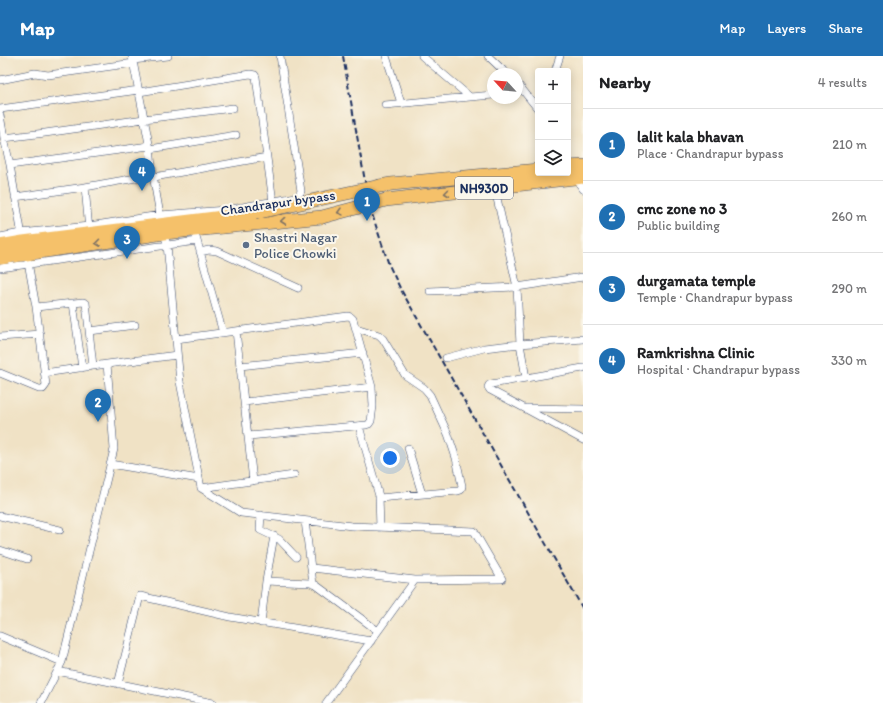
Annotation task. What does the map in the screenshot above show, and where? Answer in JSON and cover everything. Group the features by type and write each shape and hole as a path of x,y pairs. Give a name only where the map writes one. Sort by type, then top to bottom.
{"highway":[{"name":"Chandrapur bypass","path":"0,246 25,248 163,230 255,213 391,184 493,181 574,172 583,166"},
{"name":"Chandrapur bypass","path":"0,258 25,248 89,230 163,230 195,236 322,216 386,200 493,181 535,171"}],"street":[{"path":"0,80 35,73 48,75 133,60 168,56"},
{"path":"163,230 226,210 273,202 296,197 300,194 301,191 280,56"},
{"path":"386,56 401,103"},
{"path":"422,56 470,97"},
{"path":"488,56 501,68"},
{"path":"556,68 560,56"},
{"path":"133,60 150,148 153,176 163,230 180,382 201,488 241,513 352,526 474,531 502,579 415,580 312,568"},
{"path":"0,109 139,91 250,74 255,75 273,202"},
{"path":"523,90 535,105"},
{"path":"384,104 487,96"},
{"path":"4,138 232,108"},
{"path":"0,115 36,307 46,385 41,390 0,373"},
{"path":"10,165 150,148 236,135"},
{"path":"15,197 267,157"},
{"path":"574,172 583,188"},
{"path":"493,181 517,287 520,344 526,378"},
{"path":"85,187 89,230"},
{"path":"195,236 224,333"},
{"path":"0,237 25,248"},
{"path":"0,268 25,248"},
{"path":"200,252 209,250 217,251 298,288"},
{"path":"430,291 517,287 583,277"},
{"path":"36,307 83,302 86,303 94,366"},
{"path":"73,303 82,368"},
{"path":"176,339 348,316 353,319 372,387 373,406 371,421 369,424 248,436"},
{"path":"90,331 135,325"},
{"path":"356,328 379,335 383,339 405,376 424,388 430,395 448,434 456,458 462,486 461,490 458,491 379,498"},
{"path":"236,331 253,481"},
{"path":"0,337 40,334"},
{"path":"446,358 484,348 583,339"},
{"path":"240,366 363,353"},
{"path":"44,373 177,355"},
{"path":"41,703 62,662 114,449 107,364"},
{"path":"583,368 491,384 488,387 490,390 583,440"},
{"path":"244,402 372,387"},
{"path":"524,408 583,409"},
{"path":"359,426 379,498 380,528"},
{"path":"408,448 422,494"},
{"path":"110,464 199,479"},
{"path":"201,488 294,475"},
{"path":"261,515 260,530 282,541 296,557"},
{"path":"0,516 60,530"},
{"path":"306,521 313,584"},
{"path":"261,623 266,581 274,536"},
{"path":"0,550 27,559"},
{"path":"326,703 415,580"},
{"path":"266,581 313,584 378,631"},
{"path":"118,684 140,596 230,617 371,641"},
{"path":"0,636 62,662"},
{"path":"57,671 213,703"}],"railway":[{"path":"343,56 366,187 372,214 389,265 400,288 583,609"}],"place":[{"name":"Ramkrishna Clinic","path":"142,191"},
{"name":"lalit kala bhavan","path":"367,221"},
{"name":"Shastri Nagar Police Chowki","path":"246,245"},
{"name":"durgamata temple","path":"127,259"},
{"name":"cmc zone no 3","path":"98,422"}]}
